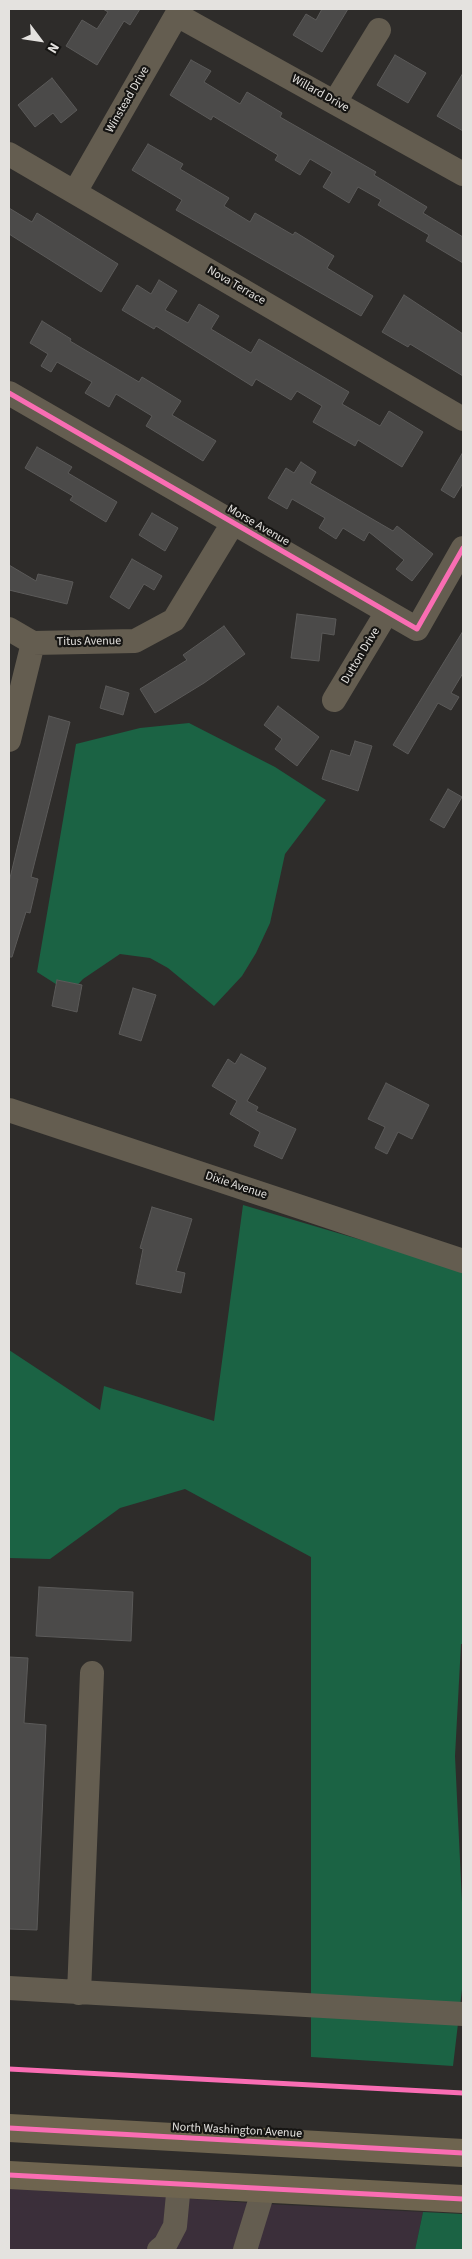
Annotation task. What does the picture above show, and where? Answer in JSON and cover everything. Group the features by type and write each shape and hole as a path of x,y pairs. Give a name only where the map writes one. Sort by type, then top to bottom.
{"main road":[{"name":"North Washington Avenue","path":"9,2128 463,2153"},
{"path":"9,2175 463,2199"}],"street":[{"name":"Willard Drive","path":"179,12 463,174"},
{"name":"Winstead Drive","path":"75,192 179,12"},
{"path":"335,102 379,30"},
{"name":"Nova Terrace","path":"9,154 463,419"},
{"name":"Morse Avenue","path":"9,393 417,629 463,548"},
{"name":"Titus Avenue","path":"33,643 135,641 174,620 233,524"},
{"name":"Dutton Drive","path":"334,700 387,612"},
{"path":"9,629 33,643 9,740"},
{"name":"Dixie Avenue","path":"9,1110 463,1261"},
{"path":"79,1993 92,1673"},
{"path":"9,1988 463,2014"},
{"path":"159,2250 165,2245 175,2226 179,2184"},
{"path":"245,2250 264,2188"}],"shaded area":[{"path":"9,2186 266,2204 423,2212 415,2250 9,2250"}],"green space":[{"path":"189,723 275,767 326,800 285,854 270,923 256,953 242,976 214,1006 168,968 150,958 120,954 83,979 70,993 37,972 76,744 140,728"},
{"path":"243,1205 463,1270 463,1644 461,1644 455,1756 463,1923 463,1981 453,2066 311,2057 311,1557 185,1489 120,1508 50,1559 9,1558 9,1350 100,1410 104,1386 214,1421"},
{"path":"423,2212 463,2214 463,2250 415,2250"}],"building":[{"path":"103,9 140,9 130,25 124,21 97,65 66,46 82,20 97,29 108,12"},
{"path":"322,9 348,9 322,52 293,35 306,14 316,20"},
{"path":"395,55 426,73 408,103 377,85"},
{"path":"191,60 211,71 204,82 240,104 247,92 282,113 280,117 376,172 374,175 427,207 423,213 463,237 463,263 426,241 429,235 378,205 381,200 358,187 349,203 323,187 332,172 310,159 300,175 275,160 278,155 213,116 211,120 170,95"},
{"path":"463,73 463,131 437,116"},
{"path":"52,78 77,110 61,123 53,113 35,127 18,105"},
{"path":"148,144 183,164 180,169 229,198 224,206 250,222 255,213 293,235 295,232 334,256 327,268 373,296 361,316 176,210 182,200 132,170"},
{"path":"9,208 32,222 37,213 118,264 101,292 9,234"},
{"path":"159,280 177,291 165,310 188,323 199,304 219,316 211,329 251,353 259,339 349,392 342,404 380,426 389,411 423,432 402,467 358,440 355,446 313,422 322,406 297,391 291,400 256,379 252,386 156,326 154,329 122,310 137,285 151,294"},
{"path":"404,295 463,334 463,376 410,344 408,347 382,332"},
{"path":"42,321 71,339 70,341 139,382 142,377 181,401 172,415 216,441 203,461 146,426 152,416 116,394 109,407 85,393 92,382 57,362 51,372 41,366 48,354 30,343"},
{"path":"37,447 72,467 68,473 117,502 106,522 70,500 73,496 25,468"},
{"path":"463,452 463,483 454,498 441,490"},
{"path":"301,462 316,472 310,483 393,531 397,526 433,554 412,581 396,569 404,560 369,532 364,541 343,528 336,539 319,528 325,518 292,499 287,509 268,498 286,468 294,473"},
{"path":"152,513 178,528 165,551 139,535"},
{"path":"132,559 162,576 154,590 144,584 129,609 110,597"},
{"path":"9,565 36,581 38,574 73,582 67,604 9,590"},
{"path":"297,614 336,619 334,635 322,633 319,661 291,658"},
{"path":"224,626 245,654 204,683 155,713 140,689 187,660 183,655"},
{"path":"463,631 463,673 451,693 459,697 451,710 438,703 408,754 393,745"},
{"path":"106,686 129,693 123,715 100,708"},
{"path":"278,706 319,737 297,766 275,749 282,739 264,725"},
{"path":"49,716 70,722 31,877 38,879 30,913 26,912 12,957 9,957 9,882"},
{"path":"355,741 372,746 358,791 322,779 331,750 350,756"},
{"path":"448,789 462,797 444,828 430,820"},
{"path":"57,980 82,985 77,1012 52,1006"},
{"path":"133,988 156,995 141,1041 119,1034"},
{"path":"241,1054 266,1068 247,1101 258,1107 256,1111 296,1129 282,1159 254,1146 260,1132 230,1114 237,1101 212,1086 228,1059 235,1064"},
{"path":"386,1083 429,1105 412,1139 398,1132 387,1154 375,1148 385,1127 368,1119"},
{"path":"152,1207 192,1219 176,1271 185,1273 181,1293 136,1284 143,1249 140,1248"},
{"path":"39,1587 133,1592 131,1641 36,1636"},
{"path":"9,1657 28,1658 24,1723 46,1725 37,1930 9,1929"}],"cycle path":[{"path":"9,393 417,629 463,548"},
{"path":"9,2069 463,2093"},
{"path":"9,2128 463,2153"},
{"path":"9,2175 463,2199"}]}
